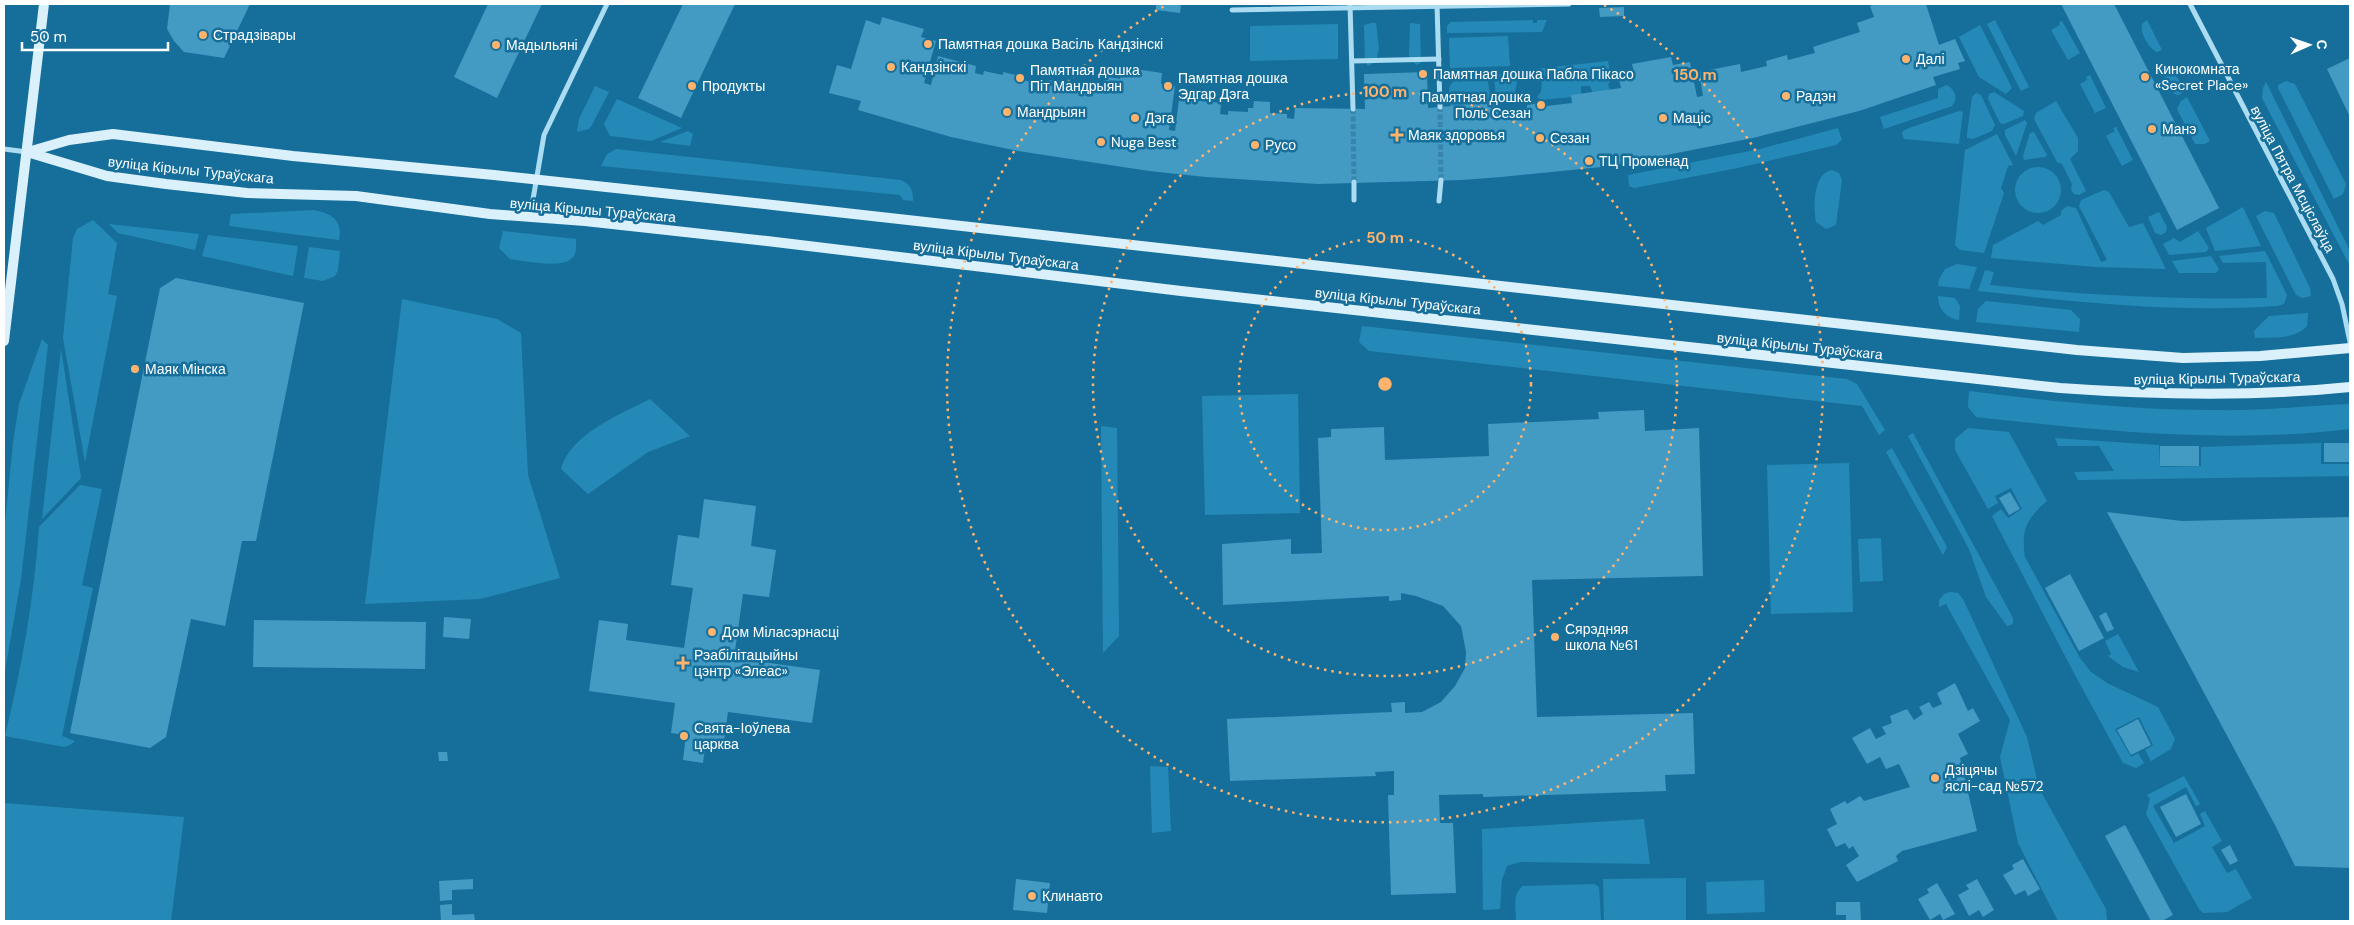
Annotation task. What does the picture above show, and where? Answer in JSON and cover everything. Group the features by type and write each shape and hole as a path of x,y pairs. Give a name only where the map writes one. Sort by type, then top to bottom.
{"main road":[{"path":"4,341 44,4"},
{"name":"вуліца Кірылы Тураўскага","path":"27,152 69,140 114,134 293,156 535,179 2077,350 2184,358 2260,356 2350,348"},
{"name":"вуліца Кірылы Тураўскага","path":"27,152 107,176 156,183 247,193 343,195 530,218 767,241 1163,289 2060,388 2184,395 2260,394 2350,387"}],"street":[{"path":"530,218 535,179 544,135 607,4"},
{"path":"1232,10 1350,6 1569,4"},
{"name":"вуліца Пятра Мсціслаўца","path":"2190,4 2333,279 2342,304 2350,342"},
{"path":"1437,5 1440,107"},
{"path":"1350,6 1353,108"},
{"path":"1352,61 1439,59"},
{"path":"4,149 27,152"},
{"path":"1439,202 1441,180"},
{"path":"1354,182 1354,200"}],"shaded area":[{"path":"1533,20 1533,23 1537,23 1537,20 1547,20 1542,32 1447,33 1447,26 1451,22"},
{"path":"1995,20 2029,87 2021,91 1987,24"},
{"path":"2147,20 2162,50 2157,52 2145,40 2142,24"},
{"path":"2062,21 2080,53 2068,60 2051,30 2060,25 2059,22"},
{"path":"1376,23 1379,49 1376,61 1368,66 1365,62 1364,25"},
{"path":"1410,23 1420,24 1421,63 1416,65 1409,56"},
{"path":"1338,24 1338,59 1250,61 1250,26"},
{"path":"1980,25 2012,88 2006,94 1979,77 1959,37"},
{"path":"1508,36 1510,66 1450,68 1449,38"},
{"path":"1608,61 1612,80 1608,84 1610,91 1593,93 1590,86 1581,86 1581,96 1541,100 1537,97 1541,92 1542,80 1534,69"},
{"path":"2172,68 2185,91 2179,95 2174,94 2165,77 2166,71"},
{"path":"1519,73 1515,91 1521,100 1500,102 1496,99 1494,75"},
{"path":"2090,75 2106,108 2095,113 2080,84 2087,80 2086,77"},
{"path":"1487,76 1491,101 1485,108 1450,107 1449,87 1455,79"},
{"path":"2286,81 2295,84 2346,184 2343,194 2334,199 2278,88 2278,85"},
{"path":"2266,82 2350,251 2350,266 2262,98"},
{"path":"1947,85 1952,89 1956,97 1952,106 1884,129 1880,117 1938,98 1938,89"},
{"path":"595,86 609,92 589,129 577,132 579,119"},
{"path":"1994,92 2024,111 2023,116 2004,124 2000,123 1988,99 1989,94"},
{"path":"1976,93 1981,95 1995,125 1992,131 1973,139 1967,138 1967,134 1972,97"},
{"path":"2187,97 2210,141 2205,144 2195,144 2177,109 2181,101"},
{"path":"617,99 682,128 651,141 610,136 604,124"},
{"path":"2056,101 2078,138 2078,151 2070,159 2086,191 2079,195 2074,194 2071,190 2072,184 2062,164 2057,162 2034,119 2036,113"},
{"path":"1959,111 1963,112 1959,144 1904,139 1903,131"},
{"path":"2025,120 2027,123 2016,156 2005,135 2005,130"},
{"path":"2116,127 2133,160 2122,166 2106,136 2115,131 2113,128"},
{"path":"1838,128 1842,140 1836,145 1738,168 1634,188 1629,186 1628,175 1760,149"},
{"path":"688,131 693,134 690,146 660,142"},
{"path":"2034,132 2047,155 2045,157 2024,160 2023,156 2030,133"},
{"path":"1997,134 2013,165 2008,166 2001,188 2004,193 1984,253 1960,250 1955,245 1965,150"},
{"path":"616,149 901,180 911,188 913,201 903,200 900,195 601,166 607,154"},
{"path":"2038,167 2051,171 2057,177 2061,190 2057,203 2051,209 2038,213 2025,209 2019,203 2015,190 2019,177 2025,171"},
{"path":"1832,170 1839,173 1842,180 1836,225 1826,229 1816,222 1815,200 1821,177 1826,172"},
{"path":"2104,190 2109,192 2129,227 2143,223 2166,269 2096,267 1991,258 1993,245 2038,221 2043,225 2061,215 2061,211 2067,206 2076,208 2101,262 2107,260 2079,206 2081,200"},
{"path":"2243,207 2261,246 2215,251 2206,228"},
{"path":"313,210 325,213 334,219 339,227 339,240 229,226 231,214"},
{"path":"2265,211 2274,213 2310,288 2311,296 2302,298 2296,295 2256,216"},
{"path":"2159,212 2167,227 2166,232 2161,235 2155,233 2148,217"},
{"path":"93,220 117,243 108,294 117,296 85,462 63,338 73,238 77,229"},
{"path":"109,224 199,234 195,250 118,233"},
{"path":"503,231 576,239 574,256 567,261 552,264 510,259 499,248"},
{"path":"2198,231 2209,248 2206,252 2169,255 2163,244 2174,238 2180,242"},
{"path":"208,235 298,246 293,276 202,256"},
{"path":"309,247 340,251 338,270 335,276 323,281 304,278"},
{"path":"2265,251 2287,295 2284,304 2240,308 2165,307 1978,291 1985,270 1994,272 1990,285 2025,289 2163,297 2267,298 2266,262 2223,263 2219,256"},
{"path":"2211,256 2219,269 2216,273 2179,273 2172,261"},
{"path":"1957,264 1977,267 1969,289 1938,286 1939,279 1945,269"},
{"path":"1938,296 1955,298 1960,306 1959,320 1950,317 1941,309"},
{"path":"402,299 497,319 521,333 528,475 560,578 480,599 365,604"},
{"path":"1986,301 2071,310 2080,319 2079,332 1976,322 1978,309"},
{"path":"2308,313 2307,326 2296,334 2283,337 2255,338 2254,331 2269,316"},
{"path":"1362,326 1847,379 1857,384 1885,430 1879,435 1862,406 1369,351 1359,342"},
{"path":"42,339 48,345 21,579 4,676 4,533 13,443 19,404"},
{"path":"61,349 81,478 42,519"},
{"path":"1969,391 2091,404 2183,410 2248,410 2350,404 2350,429 2303,433 2210,435 2163,434 2070,427 1976,417 1968,407"},
{"path":"1298,394 1300,513 1205,515 1202,396"},
{"path":"650,399 690,436 648,452 588,494 561,469 566,457 585,435 598,426"},
{"path":"1101,426 1117,428 1119,636 1103,653"},
{"path":"1968,428 2009,432 2047,501 2034,514 2027,526 2024,539 2025,557 2080,658 2091,672 2107,683 2158,707 2175,739 2171,749 2151,761 2145,750 2153,745 2139,717 2115,729 2131,757 2138,753 2144,763 2136,768 2123,763 1992,516 2001,509 2008,518 2022,509 2011,488 1995,496 1998,503 1988,509 1955,450 1955,439"},
{"path":"1913,433 2013,618 2013,624 2007,626 1986,597 1969,549 1908,436"},
{"path":"2055,438 2159,445 2160,467 2201,466 2201,447 2321,443 2321,464 2350,464 2350,476 2078,480 2074,472 2114,471 2099,446 2058,446"},
{"path":"1892,448 1947,547 1943,555 1886,452"},
{"path":"1849,463 1853,612 1771,614 1767,465"},
{"path":"80,485 102,489 82,585 93,588 62,736 75,741 64,747 5,736 26,632 34,580 39,527"},
{"path":"1881,538 1883,581 1860,582 1858,539"},
{"path":"1950,592 1958,593 1963,599 2027,737 2039,788 2106,909 2107,921 2058,921 2018,843 2000,757 2010,720 1946,604 1939,607 1939,600 1944,594"},
{"path":"2118,634 2139,672 2123,667 2108,656 2111,654 2105,641"},
{"path":"1150,766 1168,767 1171,831 1152,833"},
{"path":"2184,776 2200,804 2196,806 2186,787 2153,806 2174,843 2205,826 2200,814 2205,811 2222,841 2212,847 2227,873 2236,869 2252,898 2227,912 2203,913 2199,909 2146,814 2150,799 2147,795"},
{"path":"4,803 184,817 171,921 4,921"},
{"path":"1644,819 1650,864 1520,862 1507,866 1502,880 1500,909 1483,910 1482,829"},
{"path":"1686,878 1686,921 1604,921 1603,879"},
{"path":"1764,880 1765,912 1707,914 1706,882"},
{"path":"1594,884 1599,887 1601,921 1516,921 1516,897 1523,886"}],"building":[{"name":"Страдзівары","path":"170,4 250,4 224,58 184,52 174,41 167,29"},
{"name":"Мадыльяні","path":"488,4 542,4 497,98 454,77"},
{"path":"683,4 735,4 681,118 638,98"},
{"path":"1156,4 1181,4 1180,13 1156,10"},
{"path":"1876,4 1926,4 1939,45 1955,39 1965,61 1958,63 1960,69 1933,77 1936,85 1859,111 1753,138 1611,166 1501,177 1462,180 1318,184 1206,177 1149,171 1018,151 951,137 858,110 861,101 829,93 837,65 851,69 866,20 880,25 882,17 924,29 921,37 936,41 924,83 931,85 938,56 976,66 975,73 983,75 984,71 1003,75 1003,72 1025,77 1024,80 1048,88 1049,80 1103,89 1104,76 1120,79 1122,67 1162,73 1161,84 1175,86 1169,130 1175,131 1179,99 1221,103 1220,114 1228,115 1228,111 1248,112 1248,108 1253,108 1254,101 1270,102 1270,113 1287,114 1287,118 1294,119 1295,108 1365,109 1364,74 1427,72 1428,108 1499,102 1499,112 1527,109 1527,105 1546,102 1547,106 1572,103 1571,95 1621,88 1618,75 1634,72 1632,64 1671,57 1673,65 1690,62 1697,97 1703,96 1699,72 1740,64 1741,72 1767,66 1766,61 1787,55 1788,60 1815,53 1813,47 1860,32 1857,23 1874,17 1870,6"},
{"name":"Манэ","path":"2061,4 2114,4 2219,208 2177,230"},
{"path":"1624,7 1624,16 1600,17 1599,8"},
{"path":"2350,58 2350,117 2327,69"},
{"path":"176,278 304,303 256,541 242,541 225,626 191,619 166,737 150,748 70,733 160,288"},
{"path":"1644,410 1645,431 1699,428 1703,576 1532,580 1537,717 1693,713 1695,774 1665,775 1666,791 1483,797 1483,794 1439,795 1440,823 1453,823 1456,893 1391,895 1388,795 1394,795 1394,771 1375,772 1376,776 1230,781 1227,719 1392,712 1391,703 1405,702 1405,713 1422,712 1441,702 1455,686 1465,668 1466,652 1461,626 1443,606 1416,596 1401,593 1401,600 1389,601 1389,596 1223,605 1222,544 1291,539 1291,554 1322,553 1318,438 1331,437 1331,429 1384,427 1385,460 1489,456 1488,424 1599,419 1598,412"},
{"path":"2324,443 2350,443 2350,462 2324,462"},
{"path":"2160,446 2199,446 2199,466 2160,466"},
{"path":"2010,492 2020,509 2009,515 1999,498"},
{"name":"Дом Міласэрнасці","path":"704,499 756,506 751,546 776,550 769,597 743,594 734,658 820,670 812,723 728,712 724,741 706,739 703,763 683,760 686,735 671,733 675,703 589,691 599,620 628,624 626,640 684,648 693,588 671,585 678,535 699,538"},
{"path":"2107,512 2182,521 2350,517 2350,868 2295,866 2275,825"},
{"path":"2070,574 2104,638 2079,651 2045,588"},
{"path":"2106,612 2114,629 2107,632 2099,616"},
{"path":"444,617 471,619 469,639 443,637"},
{"path":"254,620 426,622 425,669 253,667"},
{"name":"Дзіцячы яслі-сад №572","path":"1955,683 1968,711 1973,708 1980,721 1958,734 1968,754 1960,758 1977,831 1902,851 1896,856 1898,861 1857,882 1846,865 1859,856 1853,846 1849,849 1845,843 1836,847 1827,829 1837,824 1830,809 1845,801 1847,804 1860,796 1864,801 1910,787 1899,764 1886,769 1880,757 1867,764 1852,738 1870,728 1876,739 1886,734 1882,727 1892,723 1890,716 1907,709 1914,720 1923,714 1919,707 1929,702 1933,708 1942,704 1937,693"},
{"path":"2138,719 2151,745 2131,755 2117,730"},
{"path":"438,752 447,752 448,761 439,761"},
{"path":"2186,794 2201,824 2176,837 2160,807"},
{"path":"2125,825 2173,915 2162,921 2151,921 2105,836"},
{"path":"2230,845 2238,861 2230,865 2221,850"},
{"path":"2023,859 2040,889 2028,896 2025,890 2015,895 2003,875 2014,869 2012,865"},
{"path":"473,879 473,889 452,890 452,900 440,901 439,881"},
{"name":"Клинавто","path":"1016,879 1050,883 1047,913 1013,910"},
{"path":"1977,879 1994,910 1983,917 1979,910 1969,916 1958,895 1969,889 1966,885"},
{"path":"1937,883 1955,914 1943,920 1940,914 1930,920 1918,899 1929,893 1927,889"},
{"path":"1836,902 1860,902 1861,921 1846,921 1846,915 1836,915"},
{"path":"452,904 452,915 474,914 475,921 441,921 440,905"}],"tunnel":[{"path":"1440,107 1441,180"},
{"path":"1353,109 1354,182"}],"place":[{"name":"Страдзівары","path":"203,35"},
{"name":"Памятная дошка Васіль Кандзінскі","path":"928,44"},
{"name":"Мадыльяні","path":"496,45"},
{"name":"Далі","path":"1906,59"},
{"name":"Кандзінскі","path":"891,67"},
{"name":"Памятная дошка Пабла Пікасо","path":"1423,74"},
{"name":"Кинокомната «Secret Place»","path":"2145,77"},
{"name":"Памятная дошка Піт Мандрыян","path":"1020,78"},
{"name":"Продукты","path":"692,86"},
{"name":"Памятная дошка Эдгар Дэга","path":"1168,86"},
{"name":"Радэн","path":"1786,96"},
{"name":"Памятная дошка Поль Сезан","path":"1541,105"},
{"name":"Мандрыян","path":"1007,112"},
{"name":"Дэга","path":"1135,118"},
{"name":"Маціс","path":"1663,118"},
{"name":"Манэ","path":"2152,129"},
{"name":"Маяк здоровья","path":"1397,135"},
{"name":"Сезан","path":"1540,138"},
{"name":"Nuga Best","path":"1101,142"},
{"name":"Русо","path":"1255,145"},
{"name":"ТЦ Променад","path":"1589,161"},
{"name":"Маяк Мінска","path":"135,369"},
{"name":"Дом Міласэрнасці","path":"712,632"},
{"name":"Сярэдняя школа №61","path":"1555,637"},
{"name":"Рэабілітацыйны цэнтр «Элеас»","path":"683,663"},
{"name":"Свята-Іоўлева царква","path":"684,736"},
{"name":"Дзіцячы яслі-сад №572","path":"1935,778"},
{"name":"Клинавто","path":"1032,896"}]}
